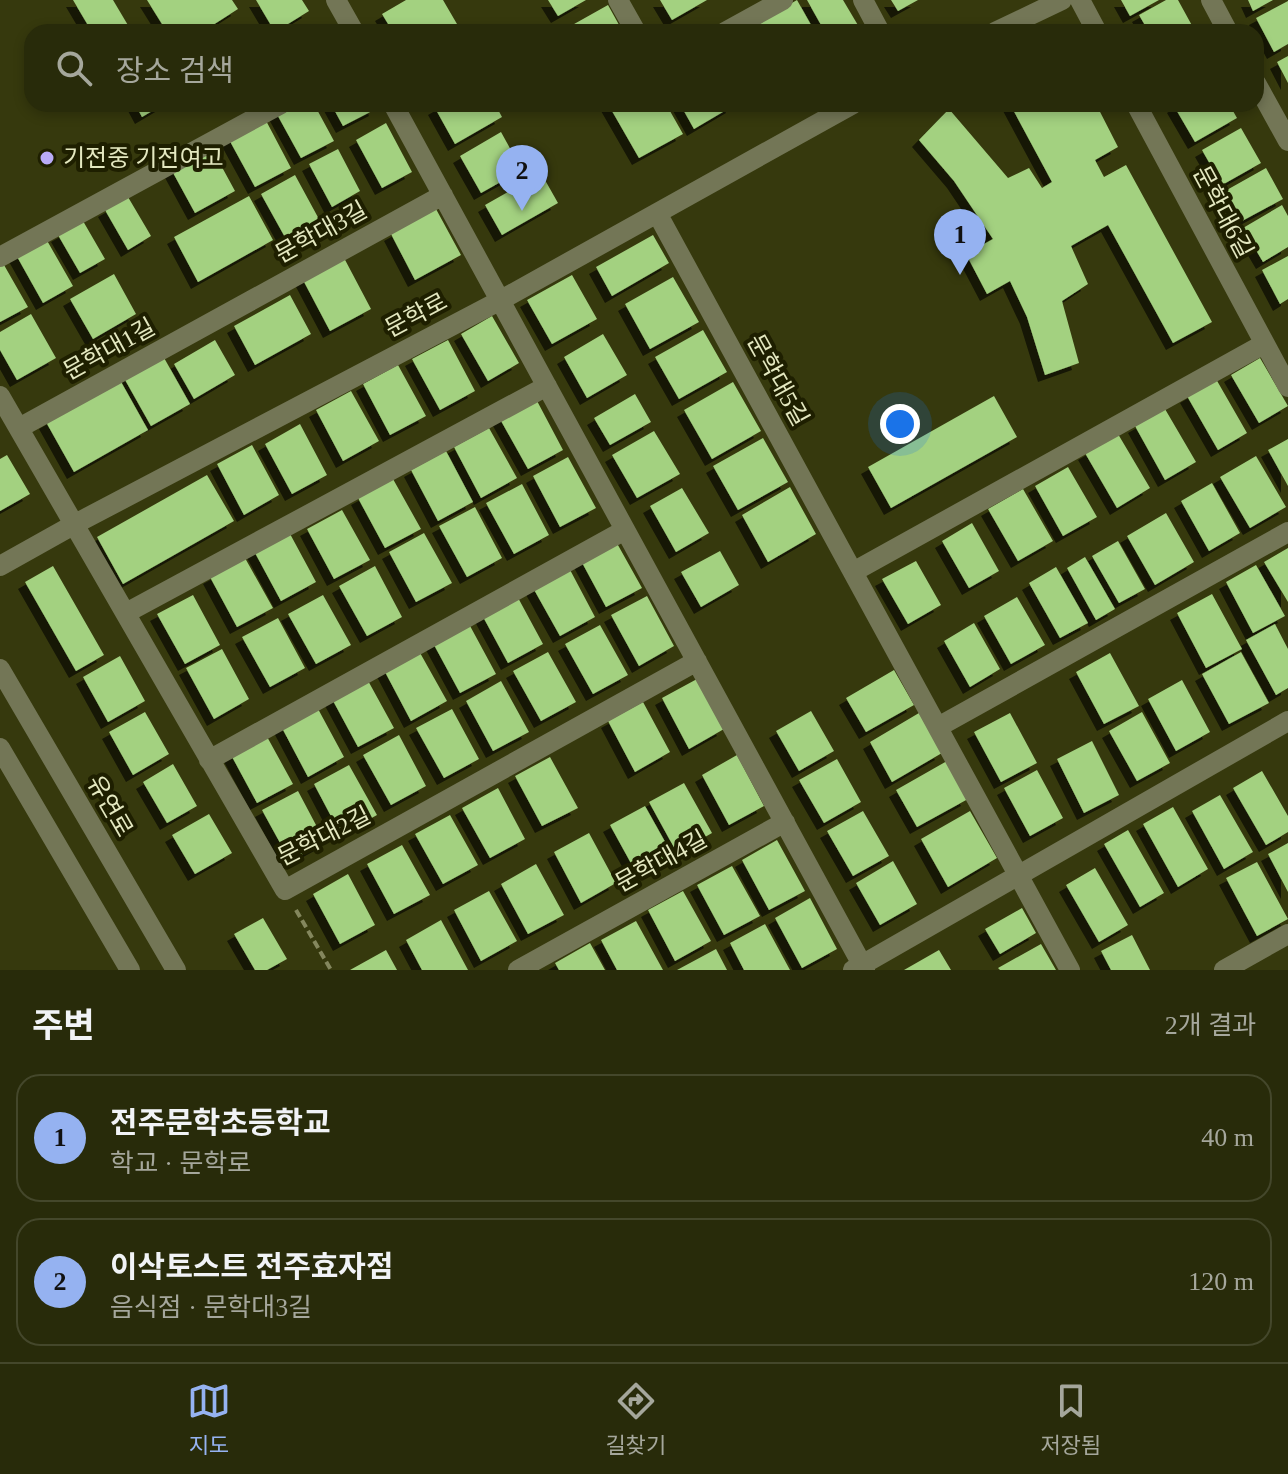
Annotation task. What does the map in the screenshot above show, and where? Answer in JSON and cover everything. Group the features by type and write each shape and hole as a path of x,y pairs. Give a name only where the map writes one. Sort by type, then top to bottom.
{"street":[{"path":"336,0 350,24"},
{"path":"618,0 632,24"},
{"path":"740,24 783,0"},
{"path":"863,0 876,24"},
{"path":"1012,24 1062,0"},
{"path":"1080,0 1093,24"},
{"path":"1211,0 1224,24"},
{"path":"1264,98 1288,141"},
{"path":"0,257 266,112"},
{"path":"397,112 785,822 860,968 1288,721"},
{"name":"문학로","path":"0,566 501,300 839,112"},
{"name":"문학대6길","path":"1140,112 1288,387"},
{"name":"문학대3길","path":"225,315 443,195"},
{"name":"문학대5길","path":"657,213 1070,970"},
{"name":"문학대1길","path":"19,428 225,315"},
{"path":"853,572 1264,344"},
{"path":"126,613 547,386"},
{"path":"0,396 75,524"},
{"name":"문학대2길","path":"75,524 285,890 697,661"},
{"path":"209,760 625,530"},
{"path":"938,727 1288,532"},
{"name":"유연로","path":"0,669 176,970"},
{"path":"0,748 130,970"},
{"name":"문학대4길","path":"518,970 785,822"},
{"path":"1224,970 1288,934"}],"path":[{"path":"285,890 331,970"}],"building":[{"path":"73,0 113,0 127,24 87,24"},
{"path":"147,0 232,0 238,9 215,24 162,24"},
{"path":"256,0 302,0 309,11 288,24 270,24"},
{"path":"406,0 443,0 457,24 388,24 382,14"},
{"path":"548,0 586,0 558,16"},
{"path":"660,0 707,0 672,20"},
{"path":"797,0 810,24 760,24"},
{"path":"807,0 843,0 857,24 820,24"},
{"path":"891,0 918,0 898,11"},
{"path":"1121,0 1159,0 1130,16"},
{"path":"1166,0 1178,0 1191,24 1144,24 1139,15"},
{"path":"1248,0 1273,0 1253,11"},
{"path":"1288,1 1288,44 1274,52 1264,33 1264,24 1259,24 1256,18"},
{"path":"608,5 619,24 574,24"},
{"path":"1288,56 1288,83 1277,62"},
{"path":"276,112 318,112 334,141 301,158"},
{"path":"335,112 370,112 343,126"},
{"path":"437,112 499,112 502,117 455,144"},
{"path":"613,112 671,112 683,134 639,158"},
{"path":"684,112 723,112 694,129"},
{"path":"946,112 952,112 1008,178 1029,168 1042,188 1052,182 1014,112 1100,112 1118,147 1095,160 1104,177 1126,165 1212,322 1173,343 1108,225 1071,246 1088,284 1062,301 1079,363 1045,375 1027,317 1010,281 987,294 966,254 993,239 954,181 919,140"},
{"path":"1178,112 1234,112 1237,118 1195,142"},
{"path":"263,115 291,168 255,187 226,134"},
{"path":"386,123 412,172 382,188 356,140"},
{"path":"1241,128 1261,163 1222,185 1202,150"},
{"path":"501,132 522,170 481,193 460,156"},
{"path":"211,147 235,191 195,213 171,169"},
{"path":"338,149 360,191 332,207 309,164"},
{"path":"1266,168 1283,199 1242,221 1225,191"},
{"path":"541,173 558,203 502,235 485,205"},
{"path":"295,175 320,221 286,239 261,194"},
{"path":"249,196 273,240 198,282 174,237"},
{"path":"128,197 151,236 128,250 105,210"},
{"path":"1282,205 1288,216 1288,247 1263,262 1243,228"},
{"path":"436,209 461,255 415,280 391,234"},
{"path":"83,221 105,259 80,273 58,235"},
{"path":"653,235 669,263 612,296 596,267"},
{"path":"45,237 73,286 43,303 15,253"},
{"path":"343,256 371,309 330,331 302,278"},
{"path":"1288,256 1288,299 1280,304 1262,270"},
{"path":"0,258 28,307 0,322"},
{"path":"114,274 136,314 93,339 70,299"},
{"path":"572,275 597,319 552,344 527,300"},
{"path":"673,277 699,322 650,349 625,304"},
{"path":"290,295 311,334 255,365 234,326"},
{"path":"31,314 56,358 17,380 0,350 0,332"},
{"path":"492,316 519,363 488,381 461,334"},
{"path":"703,330 727,372 679,399 655,357"},
{"path":"603,334 627,375 587,398 564,357"},
{"path":"215,340 235,375 194,399 174,364"},
{"path":"448,340 475,391 440,410 412,359"},
{"path":"163,356 190,404 151,426 124,378"},
{"path":"1260,358 1288,406 1259,423 1231,375"},
{"path":"398,365 426,416 390,435 363,384"},
{"path":"1216,379 1247,433 1218,450 1187,396"},
{"path":"120,380 148,430 74,472 46,422"},
{"path":"733,382 761,431 712,459 684,410"},
{"path":"351,391 379,441 343,461 316,410"},
{"path":"635,394 651,422 610,445 594,418"},
{"path":"994,396 1017,437 891,508 868,467"},
{"path":"536,399 563,450 528,469 500,419"},
{"path":"1165,409 1196,462 1165,480 1135,426"},
{"path":"300,424 327,475 292,494 265,444"},
{"path":"489,428 517,478 481,498 454,447"},
{"path":"654,431 680,474 637,498 612,455"},
{"path":"1118,434 1150,488 1117,508 1085,453"},
{"path":"763,438 788,482 738,510 713,466"},
{"path":"1288,439 1288,486 1268,450"},
{"path":"252,445 279,495 244,515 217,464"},
{"path":"446,451 473,502 438,521 411,470"},
{"path":"7,455 30,494 0,511 0,459"},
{"path":"1256,456 1286,507 1250,528 1220,477"},
{"path":"568,457 596,508 560,527 533,476"},
{"path":"1068,467 1097,517 1063,536 1035,486"},
{"path":"207,475 234,521 123,584 97,537"},
{"path":"393,479 421,529 385,548 358,498"},
{"path":"1212,483 1240,533 1209,551 1181,501"},
{"path":"522,484 549,535 514,554 486,503"},
{"path":"790,487 816,534 768,562 742,515"},
{"path":"682,488 709,533 676,552 650,506"},
{"path":"1023,489 1053,541 1018,561 988,509"},
{"path":"475,507 502,558 467,577 439,526"},
{"path":"342,510 370,560 334,579 307,529"},
{"path":"1166,513 1194,562 1155,585 1127,536"},
{"path":"972,523 999,571 969,588 942,541"},
{"path":"289,532 316,582 281,601 254,551"},
{"path":"424,533 452,583 416,602 389,552"},
{"path":"614,538 642,588 606,607 579,557"},
{"path":"1118,541 1145,589 1119,603 1092,556"},
{"path":"1288,548 1288,602 1264,562"},
{"path":"720,551 739,585 701,607 681,572"},
{"path":"1085,557 1115,609 1096,620 1067,568"},
{"path":"245,558 273,608 237,627 210,577"},
{"path":"916,561 941,605 908,624 882,579"},
{"path":"1256,565 1285,616 1253,633 1226,582"},
{"path":"53,566 104,655 76,671 25,582"},
{"path":"375,566 402,617 367,636 339,586"},
{"path":"568,566 595,617 560,636 532,586"},
{"path":"1056,567 1088,623 1060,638 1029,583"},
{"path":"516,594 543,644 508,663 481,613"},
{"path":"1212,594 1242,649 1206,668 1177,613"},
{"path":"193,595 220,645 185,664 157,614"},
{"path":"323,595 351,645 316,664 288,614"},
{"path":"647,596 674,646 639,666 611,615"},
{"path":"1017,597 1045,645 1011,664 984,616"},
{"path":"278,618 305,668 270,687 242,637"},
{"path":"974,623 1000,669 970,687 944,641"},
{"path":"469,624 496,674 460,693 433,643"},
{"path":"1275,624 1288,649 1288,688 1276,695 1246,640"},
{"path":"600,625 628,675 593,694 565,644"},
{"path":"222,649 249,699 214,719 186,668"},
{"path":"419,651 447,701 411,721 384,670"},
{"path":"548,652 576,702 541,721 513,671"},
{"path":"1241,652 1269,703 1229,724 1202,674"},
{"path":"1110,653 1139,706 1104,724 1076,672"},
{"path":"120,656 145,701 108,722 83,677"},
{"path":"894,670 914,705 866,732 846,698"},
{"path":"366,677 394,728 358,747 331,697"},
{"path":"697,679 724,729 689,749 662,698"},
{"path":"1182,680 1210,732 1176,751 1148,699"},
{"path":"501,681 529,732 493,751 466,701"},
{"path":"643,702 670,752 635,772 608,721"},
{"path":"317,707 344,757 308,777 281,726"},
{"path":"452,709 479,759 444,778 416,728"},
{"path":"811,711 834,751 799,771 776,731"},
{"path":"145,712 169,754 133,775 109,732"},
{"path":"1142,712 1170,763 1137,781 1109,731"},
{"path":"919,713 942,753 892,782 870,742"},
{"path":"1010,713 1037,763 1001,782 974,732"},
{"path":"265,733 293,784 257,803 230,753"},
{"path":"399,735 426,786 391,805 363,755"},
{"path":"1092,741 1119,795 1084,813 1057,759"},
{"path":"737,755 764,806 729,825 702,775"},
{"path":"550,757 578,808 542,826 515,776"},
{"path":"837,759 861,802 824,823 799,780"},
{"path":"947,761 968,799 917,827 896,790"},
{"path":"173,764 197,806 167,823 143,782"},
{"path":"349,765 377,815 341,835 314,784"},
{"path":"1037,770 1063,818 1030,836 1004,788"},
{"path":"1262,771 1288,816 1288,832 1266,845 1233,788"},
{"path":"684,783 712,833 677,853 649,802"},
{"path":"498,788 525,839 490,858 462,808"},
{"path":"298,791 325,842 290,861 262,810"},
{"path":"1220,795 1253,852 1224,869 1192,811"},
{"path":"645,806 673,856 638,876 610,825"},
{"path":"1173,807 1208,869 1178,887 1143,824"},
{"path":"863,811 889,856 853,876 827,831"},
{"path":"970,811 997,858 948,887 921,839"},
{"path":"209,814 232,853 195,874 172,835"},
{"path":"450,815 478,865 443,884 415,834"},
{"path":"1128,830 1164,893 1140,907 1104,844"},
{"path":"589,833 616,883 581,903 554,852"},
{"path":"777,840 805,891 769,910 742,860"},
{"path":"1288,843 1288,892 1268,854"},
{"path":"402,845 430,895 394,914 367,864"},
{"path":"893,861 917,904 880,925 856,883"},
{"path":"1257,862 1288,919 1257,936 1226,878"},
{"path":"536,864 564,915 528,934 501,884"},
{"path":"732,866 760,916 724,935 697,885"},
{"path":"1095,868 1128,925 1099,942 1066,885"},
{"path":"348,874 375,925 340,944 313,894"},
{"path":"489,891 517,941 481,961 454,910"},
{"path":"683,891 711,941 675,961 648,910"},
{"path":"810,898 837,949 802,968 775,918"},
{"path":"1022,908 1036,933 1000,954 985,929"},
{"path":"263,918 287,959 267,970 255,970 234,934"},
{"path":"441,920 468,970 422,970 406,940"},
{"path":"636,921 663,970 617,970 601,940"},
{"path":"765,924 790,970 744,970 730,943"},
{"path":"1132,935 1150,970 1111,970 1101,951"},
{"path":"590,943 605,970 559,970 555,963"},
{"path":"1041,944 1056,970 998,968"},
{"path":"716,949 727,970 677,970"},
{"path":"386,950 397,970 350,970"},
{"path":"939,950 951,970 904,970"}],"place":[{"name":"기전중 기전여고","path":"47,158"},
{"name":"이삭토스트 전주효자점","path":"522,211"},
{"name":"전주문학초등학교","path":"960,275"}]}
